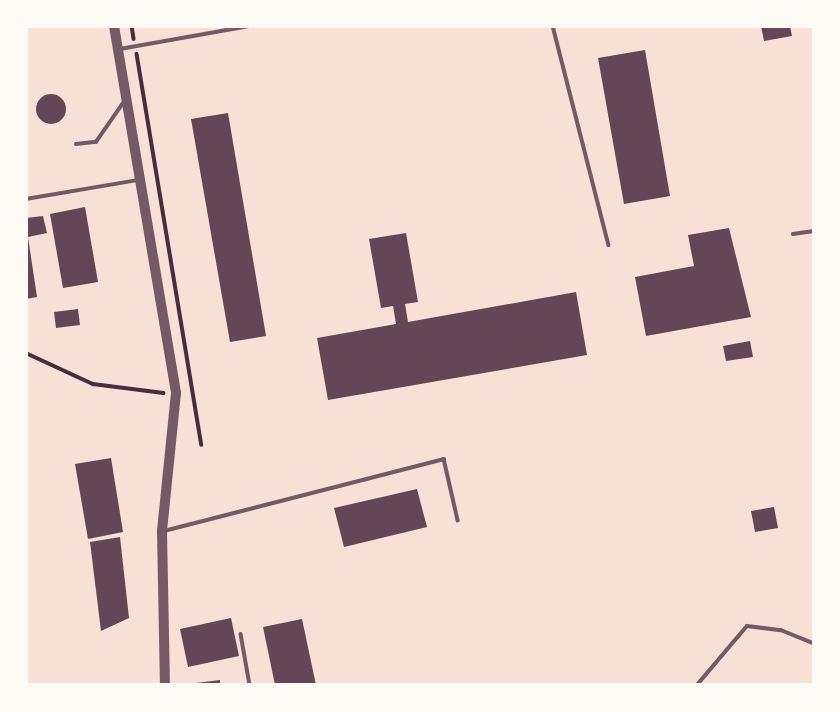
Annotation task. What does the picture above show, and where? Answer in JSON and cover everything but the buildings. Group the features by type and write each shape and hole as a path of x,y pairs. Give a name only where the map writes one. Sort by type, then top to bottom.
{"street":[{"path":"114,26 142,179 176,393 162,531 165,685"}],"lane":[{"path":"118,49 248,26"},
{"path":"553,26 609,245"},
{"path":"76,144 96,142 108,131 127,96"},
{"path":"26,199 142,179"},
{"path":"793,234 814,231"},
{"path":"162,531 444,459 458,520"},
{"path":"697,685 747,626 781,630 814,643"},
{"path":"240,634 250,685"}],"path":[{"path":"132,26 202,445"},
{"path":"26,353 93,384 176,393"}]}
